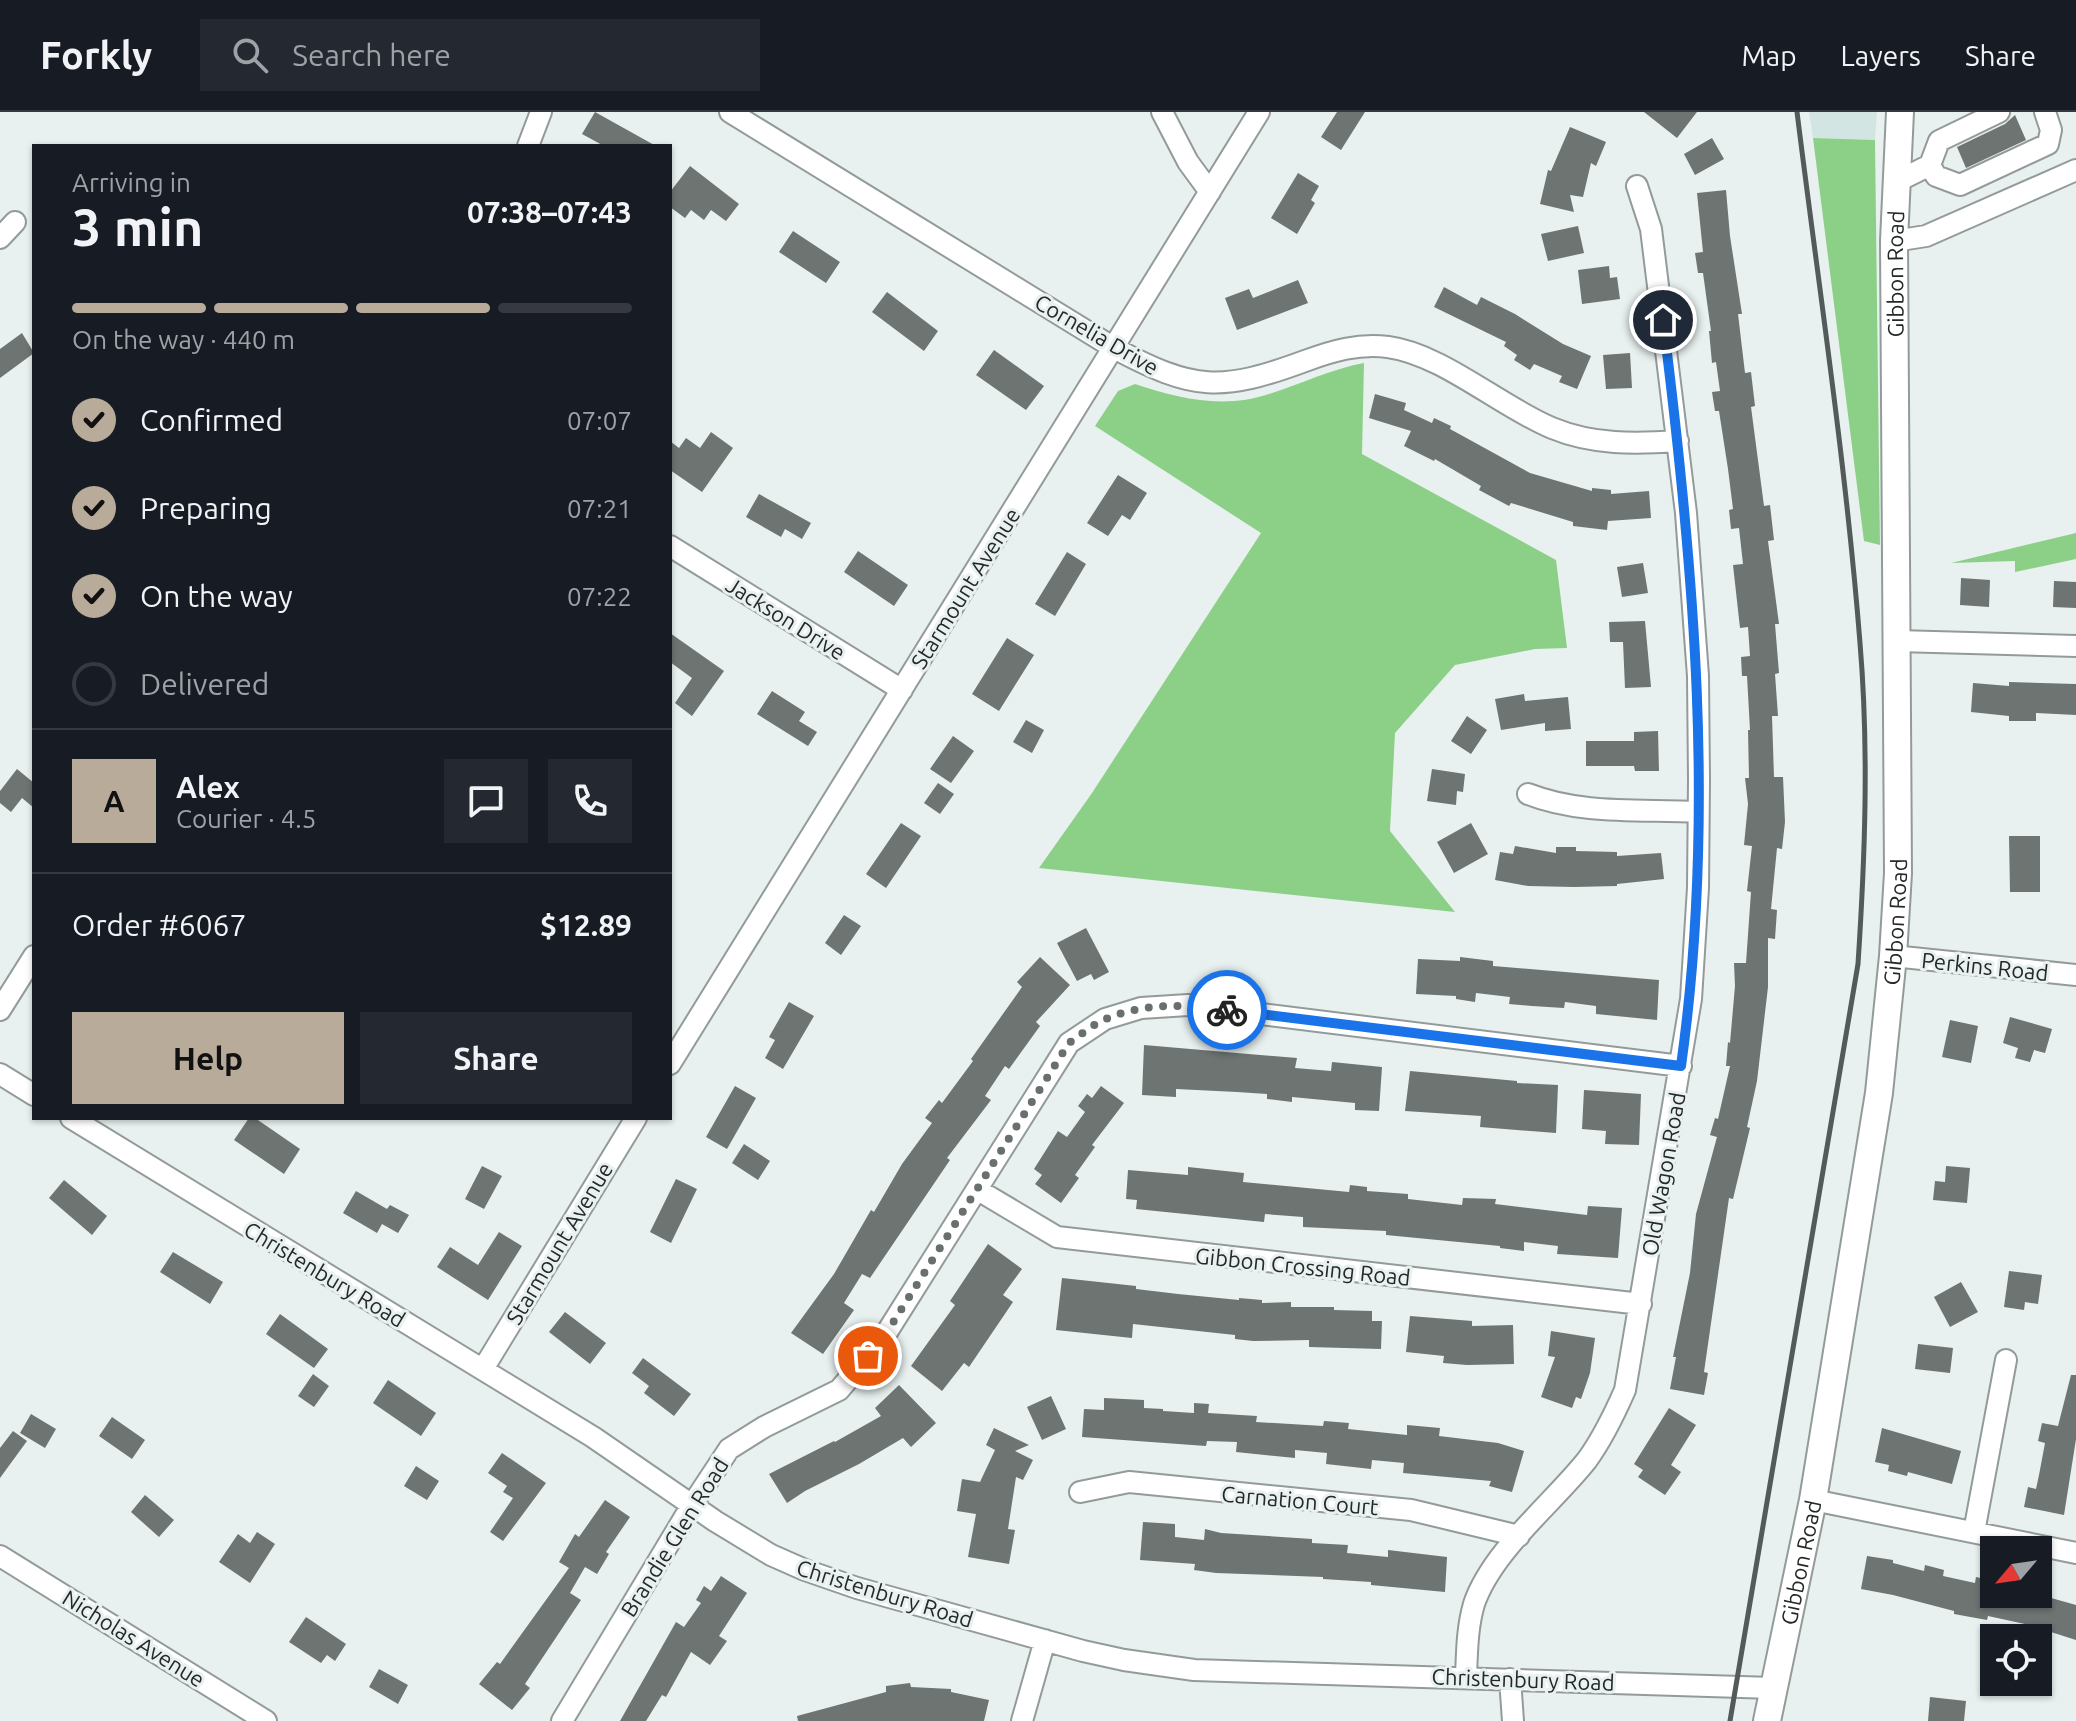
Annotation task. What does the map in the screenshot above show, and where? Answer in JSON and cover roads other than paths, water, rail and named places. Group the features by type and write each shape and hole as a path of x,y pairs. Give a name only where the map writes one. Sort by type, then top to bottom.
{"main road":[{"name":"Gibbon Road","path":"1767,1721 1813,1500 1879,1093 1893,956 1898,873 1894,241 1900,112"}],"street":[{"path":"529,144 541,112"},
{"name":"Cornelia Drive","path":"730,112 1114,348 1149,367 1181,379 1234,383 1257,379 1337,350 1363,346 1388,347 1407,351 1453,372 1528,416 1572,435 1615,443 1678,441"},
{"path":"1162,112 1188,162 1210,192"},
{"name":"Starmount Avenue","path":"677,1038 902,690 1259,112"},
{"path":"1896,182 1930,165 1939,141 1999,112"},
{"path":"1930,165 1936,176 1960,185 2048,144 2051,130 2045,112"},
{"path":"1894,241 1926,236 2076,170"},
{"name":"Old Wagon Road","path":"1466,1677 1468,1631 1474,1604 1483,1585 1519,1536 1586,1460 1609,1427 1625,1390 1691,999 1698,888 1698,676 1678,441 1651,229 1637,186"},
{"path":"0,238 15,222"},
{"name":"Jackson Drive","path":"672,547 902,690"},
{"path":"1897,641 2076,646"},
{"path":"1528,794 1550,803 1577,808 1698,812"},
{"name":"Perkins Road","path":"1893,956 2076,975"},
{"path":"0,1010 32,959"},
{"name":"Brandie Glen Road","path":"562,1721 729,1449 764,1427 839,1390 882,1340 1069,1043 1105,1019 1141,1008 1188,1005 1681,1066"},
{"path":"0,1074 32,1094"},
{"name":"Christenbury Road","path":"74,1120 593,1437 771,1555 857,1588 1124,1660 1194,1670 1773,1688"},
{"name":"Starmount Avenue","path":"483,1369 635,1120"},
{"name":"Gibbon Crossing Road","path":"978,1190 1057,1237 1641,1304"},
{"path":"1974,1532 2006,1360"},
{"name":"Carnation Court","path":"1080,1492 1129,1482 1411,1510 1519,1536"},
{"path":"1813,1500 2076,1553"},
{"name":"Nicholas Avenue","path":"0,1556 266,1721"},
{"path":"1022,1721 1045,1640"},
{"path":"1510,1679 1513,1721"}],"railway":[{"path":"1730,1721 1858,964 1863,884 1865,763 1860,643 1840,443 1797,112"}]}
